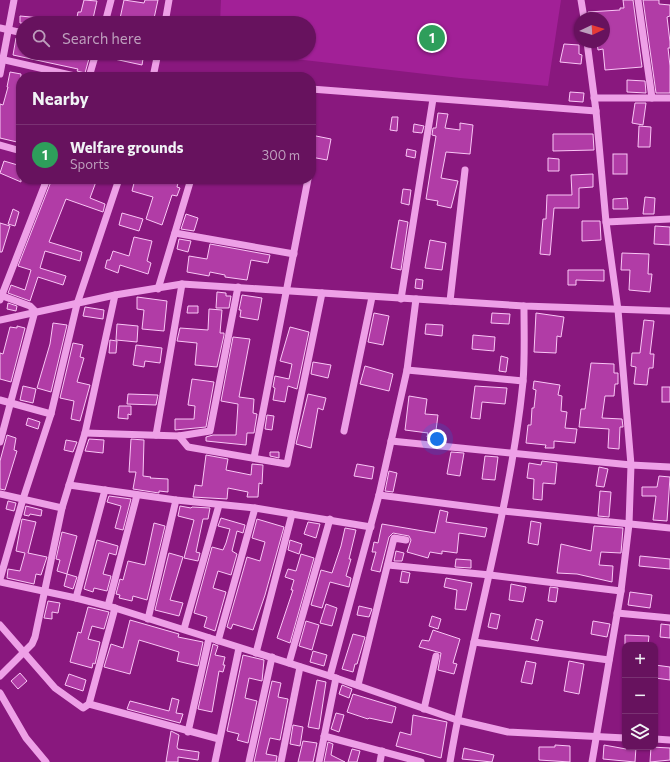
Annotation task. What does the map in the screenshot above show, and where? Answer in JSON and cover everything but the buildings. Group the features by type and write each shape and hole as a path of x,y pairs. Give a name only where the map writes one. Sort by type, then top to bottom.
{"street":[{"path":"0,74 14,0"},
{"path":"107,16 111,0"},
{"path":"166,16 169,0"},
{"path":"581,0 583,12"},
{"path":"638,0 652,98"},
{"path":"0,28 16,32"},
{"path":"588,48 596,111 606,222 618,310 631,465 629,524 621,591 595,736 592,762"},
{"path":"2,60 56,72"},
{"path":"90,72 94,60"},
{"path":"155,72 157,60"},
{"path":"316,89 596,111"},
{"path":"594,98 670,98"},
{"path":"401,298 433,99"},
{"path":"0,145 16,150"},
{"path":"450,302 466,170"},
{"path":"35,312 30,306 0,297 45,184"},
{"path":"117,184 77,304 51,414 23,500 0,581 111,607 184,629 239,648 272,657 358,685 457,720 508,732 622,738"},
{"path":"158,288 190,184"},
{"path":"254,458 307,184"},
{"path":"606,222 670,219"},
{"path":"175,233 294,254"},
{"path":"0,320 116,295 182,284 450,302 670,311"},
{"path":"156,435 182,284"},
{"path":"85,433 179,436 210,431 238,288"},
{"path":"179,436 188,447 287,464 322,293"},
{"path":"0,676 22,652 32,644 35,637 43,592 62,508 85,433 116,295"},
{"path":"344,431 372,296"},
{"path":"319,762 333,677 380,495 407,370 416,299"},
{"path":"450,762 457,720 503,511 523,381 524,306"},
{"path":"0,442 35,312"},
{"path":"407,370 523,381"},
{"path":"0,400 51,414"},
{"path":"391,441 631,465 670,467"},
{"path":"69,485 176,500 254,508 330,519 371,527"},
{"path":"76,598 105,490"},
{"path":"0,494 62,508"},
{"path":"0,625 55,688 83,708 89,704 137,495"},
{"path":"380,495 503,511 670,528"},
{"path":"148,619 176,500"},
{"path":"184,629 219,505"},
{"path":"218,641 254,508"},
{"path":"256,653 292,514"},
{"path":"289,663 330,519"},
{"path":"358,685 394,538 406,540"},
{"path":"388,565 490,575 621,591"},
{"path":"617,613 670,618"},
{"path":"188,732 209,638"},
{"path":"474,642 609,660"},
{"path":"215,762 239,648"},
{"path":"424,709 436,656"},
{"path":"249,762 272,657"},
{"path":"281,762 300,667"},
{"path":"0,693 26,738 46,762"},
{"path":"89,704 188,732 219,739"},
{"path":"324,736 421,762"},
{"path":"658,739 670,740"},
{"path":"380,762 382,751"}],"shaded area":[{"path":"221,0 561,0 548,86 460,78 304,60 316,60 316,16 220,16"}],"place":[{"name":"Welfare grounds","path":"432,38"}]}
